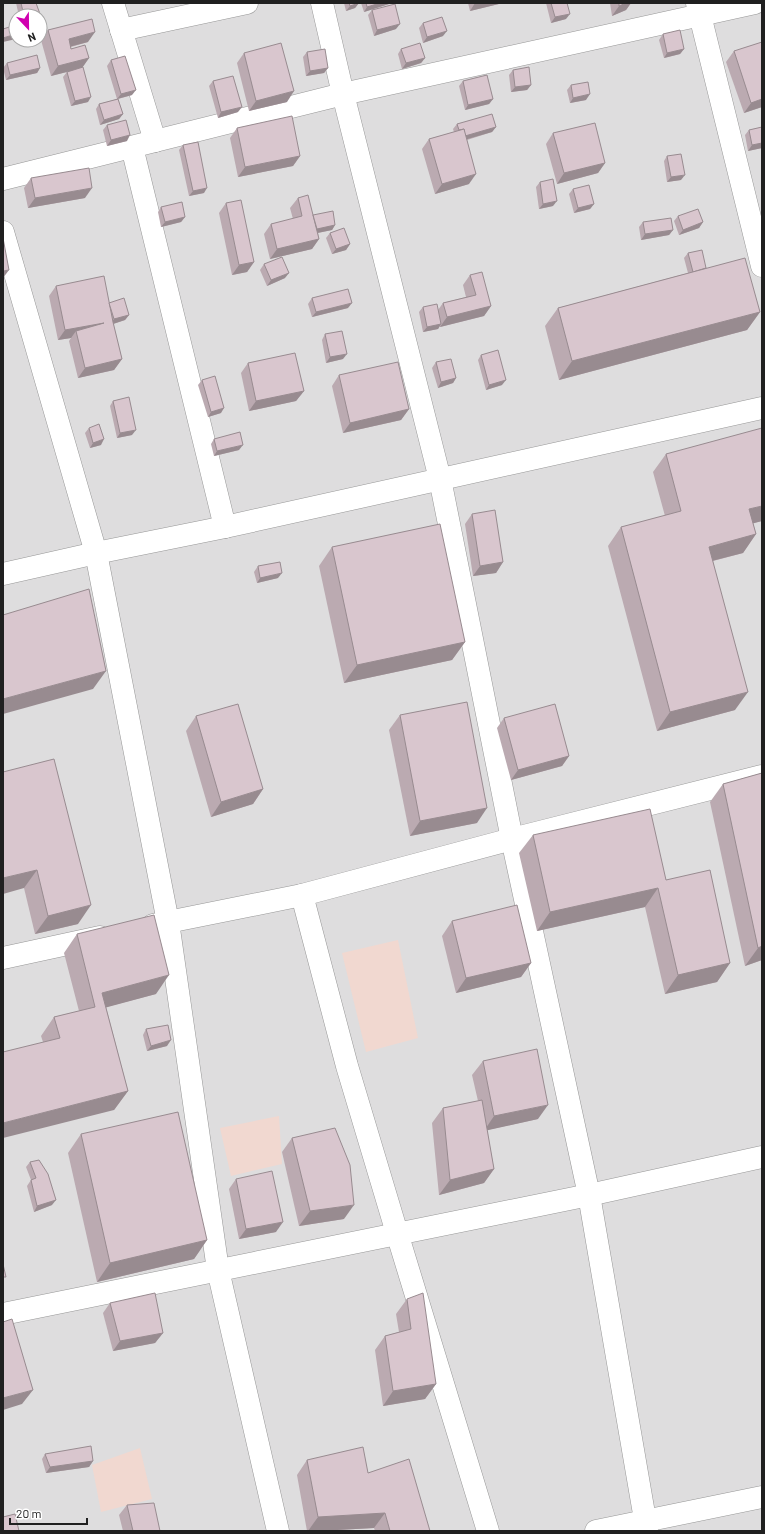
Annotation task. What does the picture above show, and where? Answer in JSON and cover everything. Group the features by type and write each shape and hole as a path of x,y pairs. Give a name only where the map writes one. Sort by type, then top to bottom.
{"street":[{"path":"113,3 155,141"},
{"path":"121,30 247,3"},
{"path":"322,3 343,94 440,479 512,839 589,1195 646,1526"},
{"path":"3,179 343,94 699,9 755,3"},
{"path":"699,9 762,266"},
{"path":"132,147 225,527"},
{"path":"3,232 96,553 168,922 218,1270 278,1531"},
{"path":"3,574 96,553 225,527 762,408"},
{"path":"3,958 168,922 302,895 512,839 762,776"},
{"path":"302,895 347,1066 396,1233 488,1531"},
{"path":"3,1314 589,1195 762,1157"},
{"path":"596,1531 646,1526 762,1497"}],"shaded area":[{"path":"3,3 762,3 762,1531 3,1531"},
{"path":"398,940 418,1038 366,1052 342,953"},
{"path":"279,1116 282,1164 231,1176 220,1128"},
{"path":"140,1448 152,1499 101,1512 92,1465"}],"building":[{"path":"21,3 36,3 38,8 22,8"},
{"path":"349,3 359,3 350,6"},
{"path":"366,3 380,3 367,7"},
{"path":"551,3 567,3 570,14 555,17"},
{"path":"619,3 626,3 619,6"},
{"path":"395,4 400,24 377,30 372,10"},
{"path":"442,17 447,31 427,37 423,23"},
{"path":"92,19 95,32 69,39 71,49 85,45 89,58 58,66 48,30"},
{"path":"8,27 8,36 3,38 3,29"},
{"path":"680,30 684,49 667,53 663,34"},
{"path":"762,42 762,99 751,103 734,51"},
{"path":"281,43 294,91 256,101 244,53"},
{"path":"420,43 425,58 406,63 401,49"},
{"path":"325,49 328,68 310,71 307,52"},
{"path":"37,55 40,68 10,75 7,63"},
{"path":"125,56 136,90 121,94 111,60"},
{"path":"83,67 91,97 75,101 67,72"},
{"path":"529,67 531,85 515,87 513,70"},
{"path":"487,75 493,99 468,105 463,81"},
{"path":"233,76 242,107 221,112 213,81"},
{"path":"588,82 590,94 573,98 571,85"},
{"path":"118,99 123,114 104,120 99,104"},
{"path":"492,114 496,127 465,136 464,129 459,130 457,124"},
{"path":"292,116 300,156 245,167 237,128"},
{"path":"126,120 130,135 111,140 107,125"},
{"path":"595,123 605,163 564,173 553,133"},
{"path":"762,127 762,143 752,145 749,130"},
{"path":"464,129 476,174 442,184 429,139"},
{"path":"198,142 207,188 193,191 183,145"},
{"path":"681,154 685,175 671,177 667,156"},
{"path":"89,168 92,188 35,198 31,178"},
{"path":"553,179 557,201 543,204 540,182"},
{"path":"589,185 594,204 578,208 573,189"},
{"path":"308,195 319,239 277,249 271,224 302,216 298,198"},
{"path":"241,200 254,262 239,265 226,203"},
{"path":"182,202 185,217 165,222 161,207"},
{"path":"698,209 703,222 683,230 678,216"},
{"path":"333,211 335,225 317,229 313,215"},
{"path":"671,218 673,230 645,234 643,222"},
{"path":"344,228 350,244 336,249 330,233"},
{"path":"3,238 9,270 3,271"},
{"path":"702,250 706,268 693,272 688,253"},
{"path":"282,257 289,273 271,280 264,264"},
{"path":"745,258 760,312 572,361 558,308"},
{"path":"482,272 491,306 447,317 443,303 476,295 470,275"},
{"path":"104,276 122,359 85,368 76,331 104,323 65,330 56,286"},
{"path":"348,289 352,303 316,312 312,298"},
{"path":"124,298 129,315 114,319 109,303"},
{"path":"437,304 441,324 427,327 423,307"},
{"path":"342,331 347,354 330,357 325,334"},
{"path":"498,350 506,380 489,385 481,355"},
{"path":"295,353 304,391 256,401 248,363"},
{"path":"451,359 456,378 441,382 436,362"},
{"path":"398,362 409,409 350,423 339,375"},
{"path":"215,376 224,408 211,412 202,380"},
{"path":"129,397 136,430 120,433 113,401"},
{"path":"99,424 104,439 93,443 89,428"},
{"path":"762,428 762,506 749,509 756,534 709,547 748,692 670,712 621,527 681,511 666,454"},
{"path":"240,432 243,445 217,451 214,439"},
{"path":"495,510 503,562 480,566 472,514"},
{"path":"440,524 465,642 357,665 332,547"},
{"path":"280,562 282,573 260,578 258,566"},
{"path":"89,589 106,671 3,699 3,615"},
{"path":"467,702 487,808 420,821 400,715"},
{"path":"238,704 263,789 221,802 196,716"},
{"path":"555,704 569,756 518,770 504,718"},
{"path":"54,759 91,905 48,916 37,870 3,878 3,772"},
{"path":"762,773 762,946 758,948 723,784"},
{"path":"650,809 666,880 710,870 730,963 678,975 658,888 550,912 533,835"},
{"path":"517,905 531,963 466,978 452,921"},
{"path":"154,915 169,975 102,993 128,1091 3,1123 3,1052 60,1038 54,1017 95,1007 77,934"},
{"path":"168,1025 171,1040 151,1046 146,1029"},
{"path":"537,1049 548,1105 494,1116 483,1061"},
{"path":"482,1100 494,1169 450,1180 443,1108"},
{"path":"178,1112 207,1240 110,1263 81,1134"},
{"path":"335,1128 350,1165 354,1205 310,1211 292,1138"},
{"path":"39,1160 48,1174 56,1200 37,1206 31,1180 36,1178 30,1162"},
{"path":"272,1171 283,1222 246,1229 236,1179"},
{"path":"3,1264 6,1277 3,1277"},
{"path":"155,1293 163,1333 120,1341 110,1303"},
{"path":"423,1293 436,1384 393,1391 385,1336 411,1329 407,1299"},
{"path":"12,1319 33,1390 3,1398 3,1322"},
{"path":"91,1446 93,1461 50,1467 45,1454"},
{"path":"363,1447 368,1473 409,1459 430,1531 390,1531 385,1513 318,1517 307,1460"},
{"path":"154,1503 160,1531 133,1531 127,1505"},
{"path":"15,1514 19,1531 3,1531 3,1517"}]}
